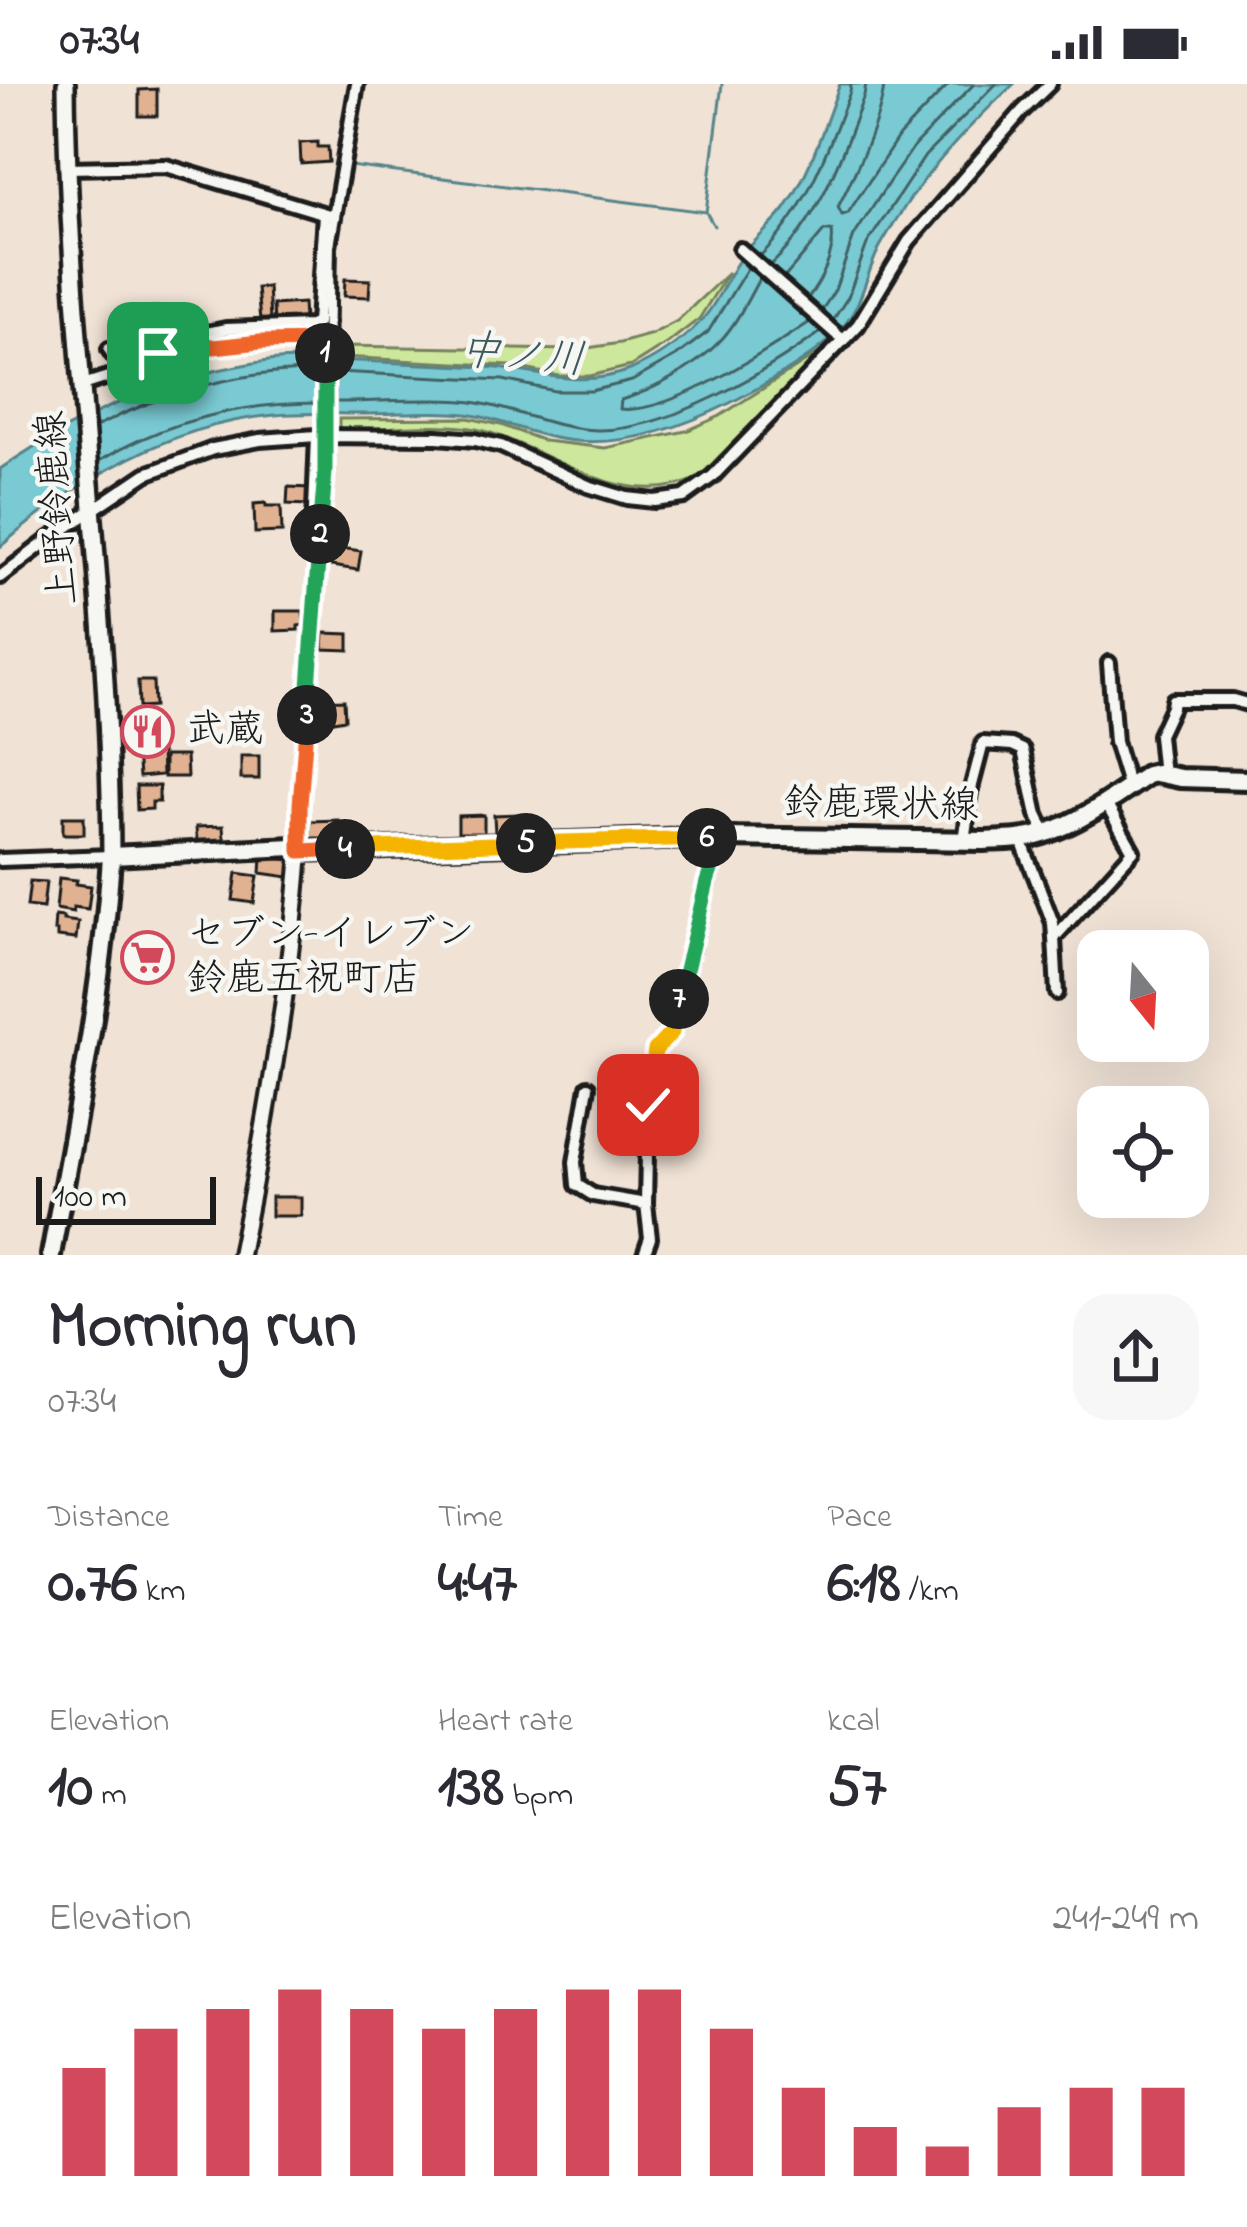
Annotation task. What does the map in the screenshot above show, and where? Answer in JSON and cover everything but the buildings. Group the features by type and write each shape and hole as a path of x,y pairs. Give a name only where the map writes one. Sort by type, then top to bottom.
{"main road":[{"name":"上野鈴鹿線","path":"66,84 67,168 103,647 111,856"},
{"name":"鈴鹿環状線","path":"111,856 722,837 1021,839 1046,834 1147,775 1247,780"},
{"path":"51,1255 86,1074 111,856"}],"street":[{"path":"214,347 194,345 129,357 109,349 133,352 226,329 316,323 328,215 357,84"},
{"path":"0,577 92,507 146,474 199,454 260,440 322,435 476,440 616,495 670,500 698,490 844,340 870,309 909,241 1050,84"},
{"path":"67,168 166,166 328,215"},
{"path":"240,1255 278,1029 300,851 319,560 328,215"},
{"path":"740,249 844,340"},
{"path":"82,385 214,347 260,342 326,344"},
{"path":"1109,663 1115,742 1129,788"},
{"path":"1163,775 1159,735 1173,700 1247,704"},
{"path":"964,841 983,742 1023,750 1037,815 1046,834"},
{"path":"1054,938 1133,851 1105,802"},
{"path":"644,1255 650,1238 648,1105 655,1050 672,1032 722,837"},
{"path":"1021,839 1053,923 1057,993"},
{"path":"0,860 111,856"},
{"path":"588,1087 575,1162 577,1185 593,1195 646,1204"}],"green space":[{"path":"728,273 699,319 669,342 631,366 590,376 559,376 510,366 341,357 342,346 575,350 620,343 677,321"},
{"path":"828,347 698,478 671,487 617,484 472,428 435,425 339,431 339,419 468,418 544,441 605,448 686,431 720,416"}],"water":[{"path":"840,84 1014,84 958,140 910,200 881,245 856,308 843,327 805,359 759,387 667,429 599,441 554,438 454,413 298,414 236,421 199,430 127,459 60,499 0,547 0,469 94,414 196,376 302,359 486,367 593,378 648,362 704,318 742,256 785,209 810,164"}],"waterway":[{"path":"714,226 706,212 722,84"},
{"path":"350,166 706,212"}],"place":[{"name":"武蔵","path":"147,731"},
{"name":"セブン-イレブン 鈴鹿五祝町店","path":"148,957"}],"route":[{"path":"158,353 204,344 326,341 325,472 300,851 722,837 672,1032 655,1050 648,1105"}],"water label":[{"name":"中ノ川","path":"522,357"}]}
